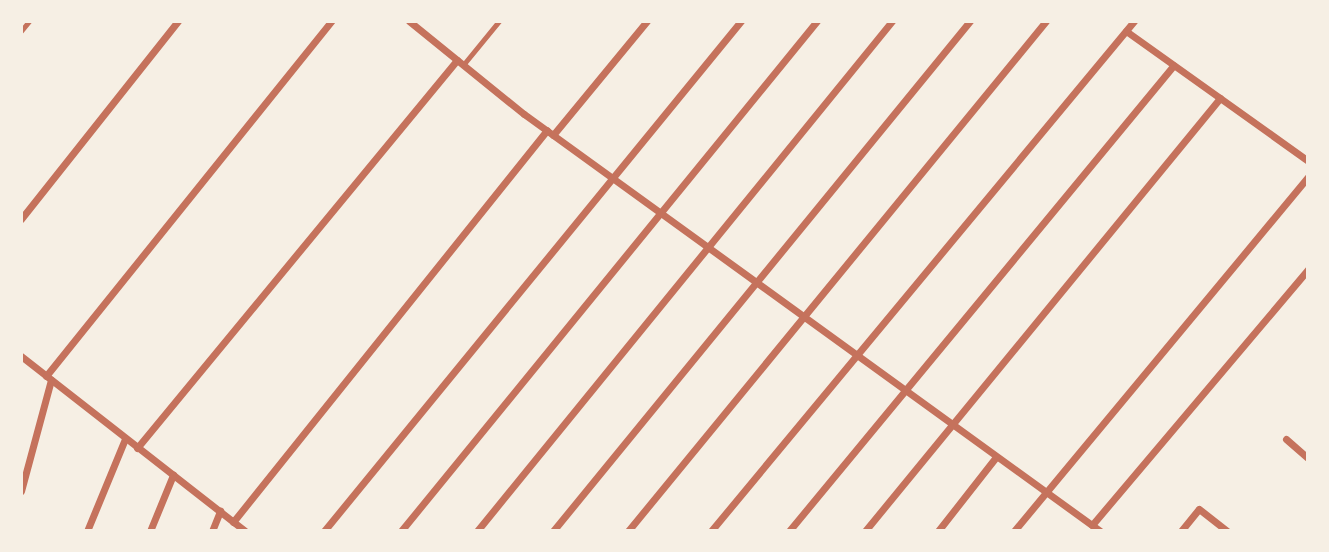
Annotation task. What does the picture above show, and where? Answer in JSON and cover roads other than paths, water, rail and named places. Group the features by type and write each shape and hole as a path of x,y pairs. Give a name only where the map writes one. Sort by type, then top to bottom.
{"street":[{"path":"21,219 178,21"},
{"path":"21,491 48,378 331,21"},
{"path":"409,21 550,132 659,213 1100,531"},
{"path":"233,522 550,132 647,21"},
{"path":"324,531 741,21"},
{"path":"401,531 817,21"},
{"path":"477,531 892,21"},
{"path":"553,531 970,21"},
{"path":"628,531 1046,21"},
{"path":"711,531 1134,21"},
{"path":"1126,31 1308,161"},
{"path":"137,448 460,62"},
{"path":"789,531 1174,65"},
{"path":"864,531 1220,98"},
{"path":"1014,531 1308,177"},
{"path":"1092,525 1308,269"},
{"path":"21,356 246,531"},
{"path":"87,531 125,439"},
{"path":"1286,439 1308,457"},
{"path":"938,531 996,457"},
{"path":"150,531 173,475"},
{"path":"1181,531 1199,509 1227,531"},
{"path":"212,531 220,512"}],"lane":[{"path":"21,31 29,21"},
{"path":"460,62 499,21"}]}
